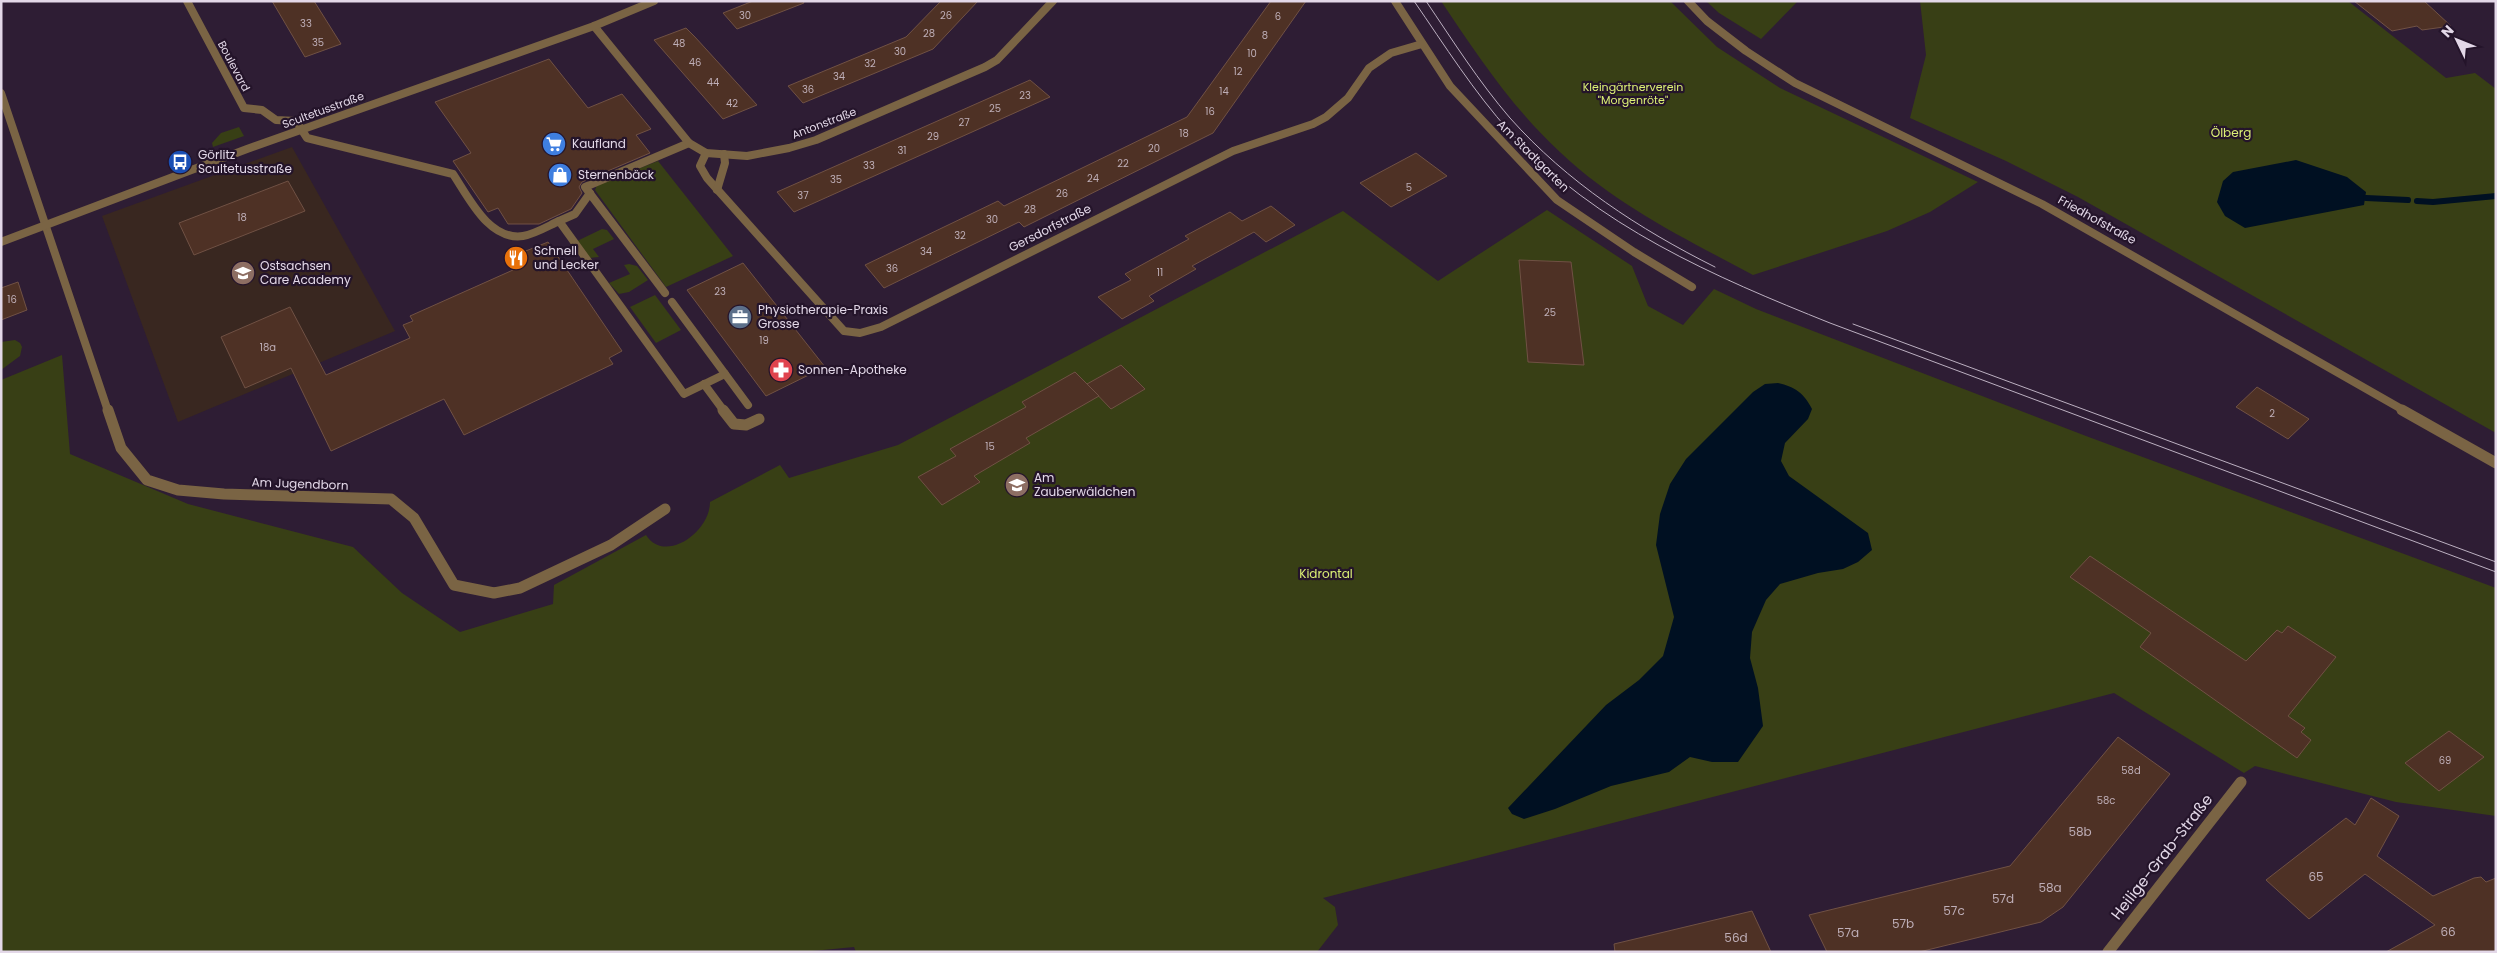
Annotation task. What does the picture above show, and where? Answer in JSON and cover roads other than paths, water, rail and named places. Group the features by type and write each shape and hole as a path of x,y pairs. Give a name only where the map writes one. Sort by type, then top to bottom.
{"street":[{"name":"Boulevard","path":"187,1 244,108 260,108 270,112 276,120 296,121 301,130"},
{"name":"Scultetusstraße","path":"1,242 301,130 594,26 654,1"},
{"name":"Antonstraße","path":"594,26 689,143 706,153 747,156 764,154 816,140 985,67 997,60 1053,1"},
{"name":"Am Stadtgarten","path":"1395,1 1450,86 1506,148 1557,200 1634,252 1692,287"},
{"name":"Friedhofstraße","path":"1688,1 1707,21 1746,51 1795,82 2042,204 2496,463"},
{"name":"Gersdorfstraße","path":"706,153 700,166 717,190 844,331 860,333 881,327 1233,151 1314,124 1338,109 1369,68 1391,53 1422,44"},
{"name":"Am Jugendborn","path":"1,93 47,224 121,448 147,480 178,490 224,494 391,499 414,518 454,585 497,593 521,588 580,562 630,535 665,509"},
{"path":"301,130 307,138 453,174 489,226 508,236 522,236 575,214 590,193"},
{"path":"665,293 585,187 689,143"},
{"path":"717,190 725,163 724,154"},
{"path":"559,221 684,394 725,374"},
{"path":"672,302 748,405"},
{"path":"704,384 734,424 746,424 759,419"},
{"name":"Heilige-Grab-Straße","path":"2108,952 2241,782"}],"water":[{"path":"2296,160 2347,177 2366,192 2364,205 2245,228 2225,216 2217,202 2223,181 2233,172"},
{"path":"1778,383 1789,386 1798,392 1806,399 1812,409 1808,419 1785,443 1781,461 1789,476 1868,533 1872,550 1858,562 1843,569 1818,573 1780,584 1766,600 1752,632 1750,658 1758,688 1763,726 1738,762 1712,762 1690,757 1669,772 1611,786 1555,809 1524,819 1512,814 1508,808 1606,705 1639,680 1663,656 1674,617 1656,545 1660,514 1670,484 1686,459 1753,392 1765,384"}],"waterway":[{"path":"2417,201 2433,202 2496,196"},
{"path":"2366,198 2408,200"}],"tram line":[{"path":"1414,1 1472,85 1510,132 1544,165 1580,195 1619,222 1659,246 1744,287 1830,323 2496,572"},
{"path":"1426,1 1466,61 1510,118 1555,163 1605,202 1632,220 1715,267"},
{"path":"1853,324 2496,562"}],"place":[{"name":"Kaufland","path":"554,144"},
{"name":"Görlitz Scultetusstraße","path":"180,162"},
{"name":"Sternenbäck","path":"560,175"},
{"name":"Schnell und Lecker","path":"516,258"},
{"name":"Ostsachsen Care Academy","path":"243,273"},
{"name":"Physiotherapie-Praxis Grosse","path":"740,317"},
{"name":"Sonnen-Apotheke","path":"781,370"},
{"name":"Am Zauberwäldchen","path":"1017,485"}],"park label":[{"name":"Kleingärtnerverein \"Morgenröte\"","path":"1633,93"},
{"name":"Ölberg","path":"2231,133"},
{"name":"Kidrontal","path":"1326,574"}]}
